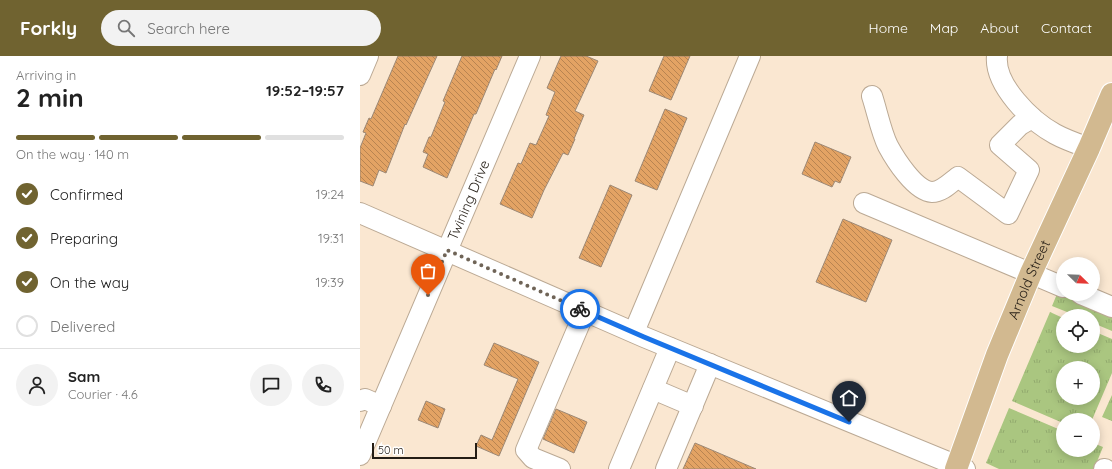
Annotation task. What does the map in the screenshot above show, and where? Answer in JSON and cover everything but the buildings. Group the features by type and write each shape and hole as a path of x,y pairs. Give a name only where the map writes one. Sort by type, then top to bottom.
{"main road":[{"name":"Arnold Street","path":"959,468 997,355 1031,273 1089,148 1112,94"}],"street":[{"path":"360,75 368,56"},
{"name":"Twining Drive","path":"360,455 530,56"},
{"path":"634,332 750,56"},
{"path":"997,56 996,61 1002,82 1017,103 1032,118 1055,134 1089,148"},
{"path":"872,96 888,146 911,180 921,188 931,192 940,190 958,177 1008,214 1029,170 1000,145 1020,125 1032,118"},
{"path":"864,203 1056,284"},
{"path":"360,213 670,348 959,468"},
{"path":"1098,301 1112,307"},
{"path":"560,469 533,458 526,450 585,311"},
{"path":"619,469 670,348"},
{"path":"666,469 710,364"},
{"path":"653,389 692,406"},
{"path":"360,401 365,399 381,406"}],"green space":[{"path":"1056,296 1056,301 1074,301 1094,309 1060,309 1052,306"},
{"path":"1100,311 1112,316 1112,331 1100,326"},
{"path":"1050,312 1056,315 1056,353 1100,353 1100,334 1112,339 1112,373 1100,401 1100,361 1056,361 1056,405 1098,405 1095,413 1056,413 1056,420 1012,401"},
{"path":"1112,395 1112,421 1102,417"},
{"path":"1009,408 1056,428 1056,457 1099,457 1094,469 999,469 986,463"},
{"path":"1100,446 1103,447 1100,454"}],"way so far":[{"path":"428,295 447,250 580,309"}],"route":[{"path":"580,309 849,422"}]}
